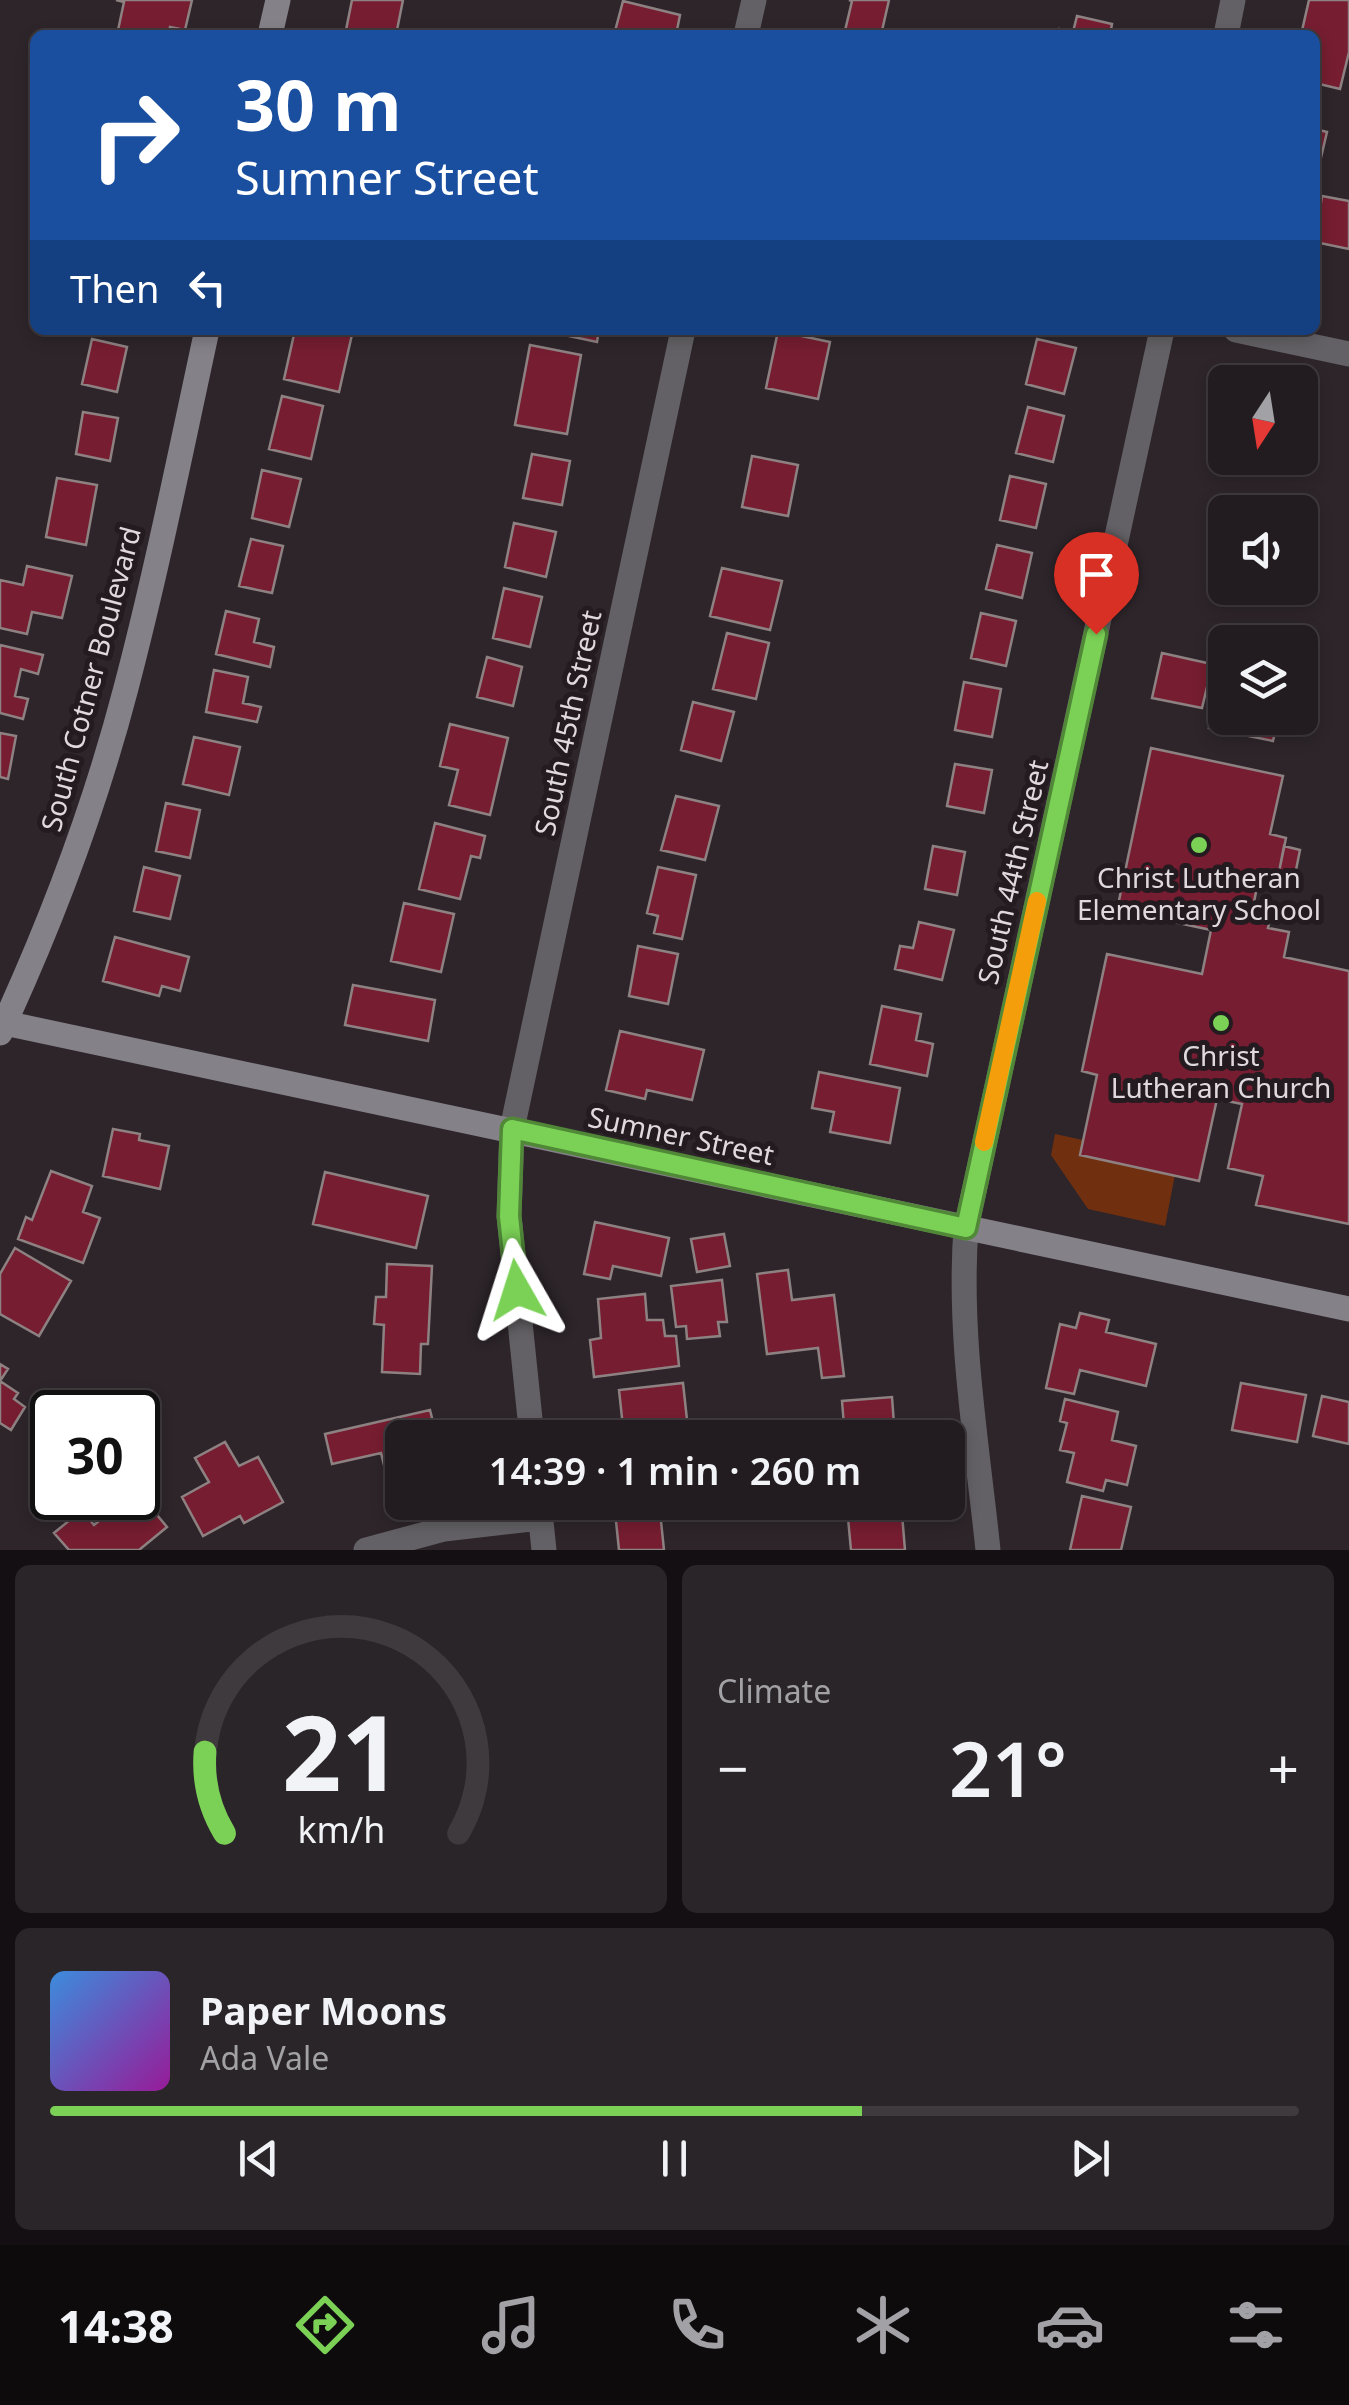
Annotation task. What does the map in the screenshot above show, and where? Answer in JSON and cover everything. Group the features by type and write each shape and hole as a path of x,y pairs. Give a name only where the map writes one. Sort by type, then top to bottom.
{"street":[{"path":"271,30 278,0"},
{"path":"747,30 754,0"},
{"path":"1227,30 1234,0"},
{"name":"South Cotner Boulevard","path":"2,1026 78,841 118,718 205,335"},
{"name":"South 45th Street","path":"530,1420 509,1216 512,1129 682,335"},
{"name":"South 44th Street","path":"988,1550 965,1329 966,1228 1161,335"},
{"path":"1260,335 1349,354"},
{"name":"Sumner Street","path":"2,1026 512,1129 1349,1309"},
{"path":"366,1550 489,1520"},
{"path":"540,1520 544,1550"}],"shaded area":[{"path":"1055,1134 1083,1140 1081,1155 1175,1175 1165,1226 1088,1209 1051,1155"}],"building":[{"path":"116,0 192,0 185,30 118,30 124,2"},
{"path":"352,0 403,0 397,30 346,30"},
{"path":"849,0 889,0 882,30 845,30 852,1"},
{"path":"1309,0 1349,0 1349,52 1340,89 1320,84 1320,30 1302,30"},
{"path":"623,1 680,15 677,30 615,30"},
{"path":"1077,16 1112,24 1111,30 1074,30"},
{"path":"1320,130 1327,132 1320,162"},
{"path":"1322,196 1349,201 1349,249 1320,243"},
{"path":"294,335 352,335 339,392 284,379"},
{"path":"564,335 598,335 597,342"},
{"path":"777,335 830,342 818,399 766,388"},
{"path":"92,339 127,347 117,392 82,384"},
{"path":"1037,339 1076,348 1064,394 1026,384"},
{"path":"530,345 581,355 567,434 515,425"},
{"path":"282,396 323,406 311,459 269,449"},
{"path":"1028,407 1064,416 1053,462 1016,453"},
{"path":"83,412 118,418 110,461 76,454"},
{"path":"532,454 570,461 562,505 523,498"},
{"path":"752,456 798,465 788,516 742,507"},
{"path":"262,470 301,479 289,527 252,518"},
{"path":"1010,476 1046,484 1036,528 1000,520"},
{"path":"57,478 97,485 86,545 46,537"},
{"path":"514,523 556,532 546,577 505,567"},
{"path":"251,539 283,546 272,593 239,586"},
{"path":"997,545 1032,553 1022,598 986,589"},
{"path":"27,566 72,576 62,618 32,612 27,634 0,628 0,580 23,585"},
{"path":"722,568 782,581 770,630 710,616"},
{"path":"504,588 542,597 530,647 493,638"},
{"path":"226,611 259,619 254,642 274,647 270,667 216,654"},
{"path":"981,613 1016,621 1006,666 971,658"},
{"path":"727,633 769,643 756,699 713,689"},
{"path":"0,645 43,655 38,674 21,669 15,696 28,699 23,719 0,713"},
{"path":"1162,653 1208,663 1202,708 1152,698"},
{"path":"487,657 522,667 513,706 477,697"},
{"path":"214,670 248,677 243,703 261,707 257,722 206,712"},
{"path":"964,682 1001,689 992,737 955,730"},
{"path":"693,702 734,712 721,761 681,750"},
{"path":"450,724 508,738 490,815 449,805 458,770 440,766"},
{"path":"0,733 16,736 8,779 0,777"},
{"path":"1243,735 1274,735 1273,741"},
{"path":"194,737 240,747 229,795 183,784"},
{"name":"Christ Lutheran Church","path":"1151,748 1283,776 1270,834 1286,838 1278,877 1276,885 1258,882 1254,902 1273,906 1268,928 1289,932 1284,957 1349,971 1349,1224 1256,1205 1263,1176 1228,1168 1242,1104 1217,1099 1199,1181 1080,1155 1097,1075 1082,1071 1107,954 1202,974 1211,930 1117,910"},
{"path":"955,764 992,770 984,813 947,806"},
{"path":"676,796 719,806 705,860 661,850"},
{"path":"166,803 200,810 190,858 156,851"},
{"path":"435,823 485,836 480,858 471,856 460,899 419,889"},
{"path":"933,846 965,852 957,895 925,889"},
{"path":"1284,846 1300,850 1294,880 1278,877"},
{"path":"144,867 180,876 170,919 134,911"},
{"path":"658,867 696,875 682,939 654,933 658,916 647,913"},
{"path":"404,903 454,914 441,972 391,961"},
{"path":"919,922 954,930 942,980 895,969 900,946 913,948"},
{"path":"115,937 189,957 180,991 162,986 159,996 103,981"},
{"path":"638,946 678,954 668,1004 629,996"},
{"path":"353,985 435,1000 428,1041 345,1025"},
{"path":"882,1006 921,1014 916,1040 933,1044 927,1076 870,1064"},
{"path":"620,1031 704,1050 692,1100 647,1090 645,1099 606,1090"},
{"path":"819,1072 900,1088 890,1143 830,1132 834,1112 812,1108"},
{"path":"113,1129 140,1134 139,1140 169,1146 160,1189 103,1176"},
{"path":"51,1171 92,1186 83,1212 100,1218 83,1263 18,1239 26,1217 32,1220"},
{"path":"325,1172 428,1196 416,1248 313,1224"},
{"path":"595,1222 669,1238 661,1276 613,1266 610,1279 584,1274"},
{"path":"724,1234 730,1266 697,1272 691,1239"},
{"path":"15,1248 71,1281 39,1336 0,1314 0,1274"},
{"path":"387,1264 432,1266 428,1344 421,1344 420,1374 382,1372 384,1325 374,1324 376,1297 386,1297"},
{"path":"788,1270 792,1300 834,1295 844,1376 822,1378 818,1348 767,1354 757,1274"},
{"path":"722,1280 727,1322 718,1322 720,1336 687,1339 686,1326 676,1327 671,1286"},
{"path":"645,1294 647,1320 663,1320 665,1336 676,1336 679,1366 594,1377 590,1340 601,1338 598,1299"},
{"path":"1080,1313 1109,1320 1106,1332 1156,1344 1146,1386 1080,1370 1074,1394 1046,1388 1060,1324 1076,1328"},
{"path":"0,1364 8,1369 0,1381"},
{"path":"0,1381 18,1393 14,1399 25,1407 11,1430 0,1423"},
{"path":"683,1383 687,1420 622,1420 619,1390"},
{"path":"1241,1383 1306,1395 1297,1442 1232,1430"},
{"path":"1322,1396 1349,1402 1349,1444 1313,1436"},
{"path":"892,1397 894,1420 844,1420 842,1401"},
{"path":"1065,1399 1118,1412 1112,1440 1136,1446 1127,1485 1106,1480 1103,1491 1067,1482 1074,1453 1060,1450 1067,1423 1060,1421"},
{"path":"430,1410 432,1420 386,1420"},
{"path":"385,1420 385,1465 381,1453 332,1464 325,1434"},
{"path":"225,1442 239,1466 258,1457 283,1502 244,1523 240,1516 203,1536 182,1497 209,1482 195,1458"},
{"path":"1082,1496 1131,1507 1121,1550 1070,1550"},
{"path":"160,1519 167,1527 139,1550 69,1550 54,1533 70,1520 90,1520 94,1525 100,1520"},
{"path":"616,1520 661,1520 664,1550 619,1550"},
{"path":"848,1520 902,1520 905,1550 851,1550"}],"slow traffic":[{"path":"984,1142 1037,901"}],"place":[{"name":"Christ Lutheran Elementary School","path":"1199,845"},
{"name":"Christ Lutheran Church","path":"1221,1023"}],"route":[{"path":"517,1290 509,1216 512,1129 966,1228 1096,634"}]}
